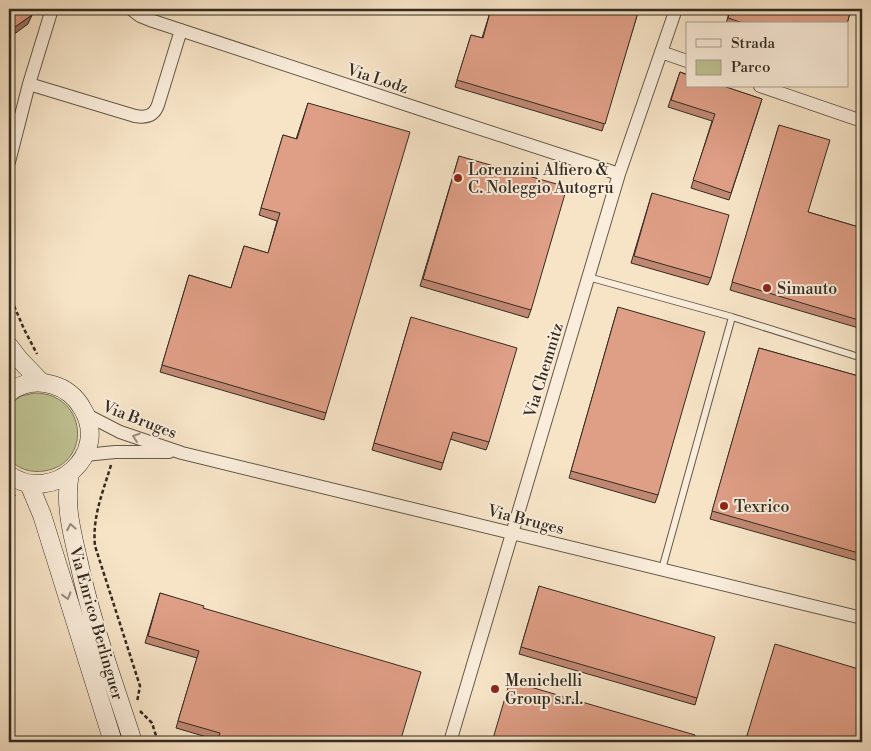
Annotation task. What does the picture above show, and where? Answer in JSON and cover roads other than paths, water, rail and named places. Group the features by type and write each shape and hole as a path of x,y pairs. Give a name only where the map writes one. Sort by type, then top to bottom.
{"main road":[{"path":"9,346 41,382"},
{"path":"9,392 21,385 31,383 41,382 58,386 79,403 87,415 89,428 85,455 70,473 59,480 49,483 29,484 9,475"},
{"name":"Via Enrico Berlinguer","path":"70,473 68,509 86,593 133,742"},
{"name":"Via Enrico Berlinguer","path":"29,484 44,520 113,742"}],"street":[{"path":"9,162 29,84 52,9"},
{"name":"Via Lodz","path":"131,9 140,16 181,30 618,174"},
{"name":"Via Chemnitz","path":"450,742 618,174 676,9"},
{"path":"29,84 135,116 148,116 154,112 158,105 181,30"},
{"path":"661,52 686,61"},
{"path":"766,88 862,121"},
{"name":"Via Bruges","path":"87,415 120,432 182,453 862,618"},
{"name":"Via Bruges","path":"85,455 115,452 182,453"}],"lane":[{"path":"588,277 732,317 862,358"},
{"path":"662,569 732,317"}],"place":[{"name":"Lorenzini Alfiero & C. Noleggio Autogru","path":"458,178"},
{"name":"Simauto","path":"767,288"},
{"name":"Texrico","path":"724,506"},
{"name":"Menichelli Group s.r.l.","path":"495,689"}]}
